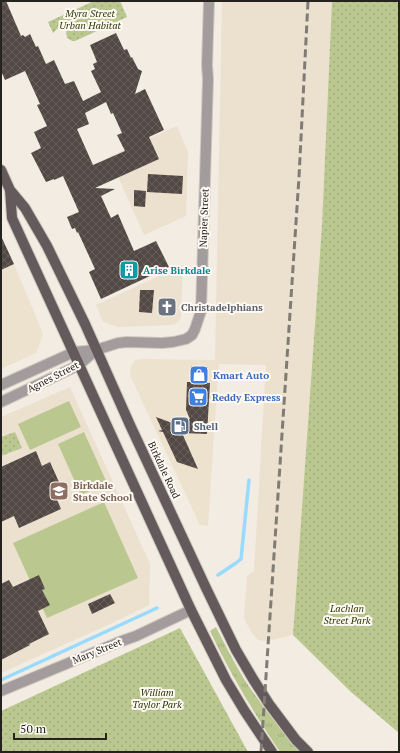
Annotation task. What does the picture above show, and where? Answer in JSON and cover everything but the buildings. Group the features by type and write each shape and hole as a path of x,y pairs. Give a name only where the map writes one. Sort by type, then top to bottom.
{"main road":[{"name":"Birkdale Road","path":"1,170 10,190 25,208 47,246 236,650 269,704 296,740 308,752"},
{"name":"Birkdale Road","path":"10,190 12,218 191,610 226,680 272,752"}],"street":[{"name":"Napier Street","path":"96,350 118,343 162,343 186,339 192,334 198,322 202,299 209,1"},
{"name":"Agnes Street","path":"1,385 74,352 96,350"},
{"name":"Agnes Street","path":"1,402 79,365 96,350"},
{"name":"Mary Street","path":"1,691 136,636 191,610"}],"shaded area":[{"path":"222,1 332,1 322,225 293,635 265,641 258,640 251,632 244,618 247,576 254,571 266,365 218,364 218,360 215,360"},
{"path":"177,126 188,152 186,216 144,235 109,157"},
{"path":"1,236 43,334 36,353 1,369"},
{"path":"183,265 181,315 180,320 175,324 119,327 103,322 96,305"},
{"path":"135,360 219,360 208,526 200,525 130,375 131,367"},
{"name":"Birkdale State School","path":"70,387 150,564 149,605 1,673 1,417"}],"green space":[{"name":"Myra Street Urban Habitat","path":"94,1 120,1 127,17 75,41 67,38 66,30 68,26 63,23 53,33 48,22"},
{"name":"Lachlan Street Park","path":"332,1 399,1 399,733 351,692 293,635 322,225"},
{"path":"69,401 81,427 30,450 18,424"},
{"path":"15,432 22,448 1,456 1,437"},
{"path":"84,432 107,483 81,495 58,444"},
{"path":"104,502 138,578 47,618 13,543"},
{"path":"216,627 250,689 300,752 280,752 261,723 226,663 210,631"},
{"name":"William Taylor Park","path":"180,628 248,752 1,752 1,711"}],"waterway":[{"path":"218,575 241,559 249,480"},
{"path":"1,680 157,608"}],"railway":[{"path":"261,752 299,177 308,1"}],"place":[{"name":"Arise Birkdale","path":"129,270"},
{"name":"Christadelphians","path":"167,307"},
{"name":"Kmart Auto","path":"199,375"},
{"name":"Reddy Express","path":"198,397"},
{"name":"Shell","path":"180,426"},
{"name":"Birkdale State School","path":"59,491"}]}
